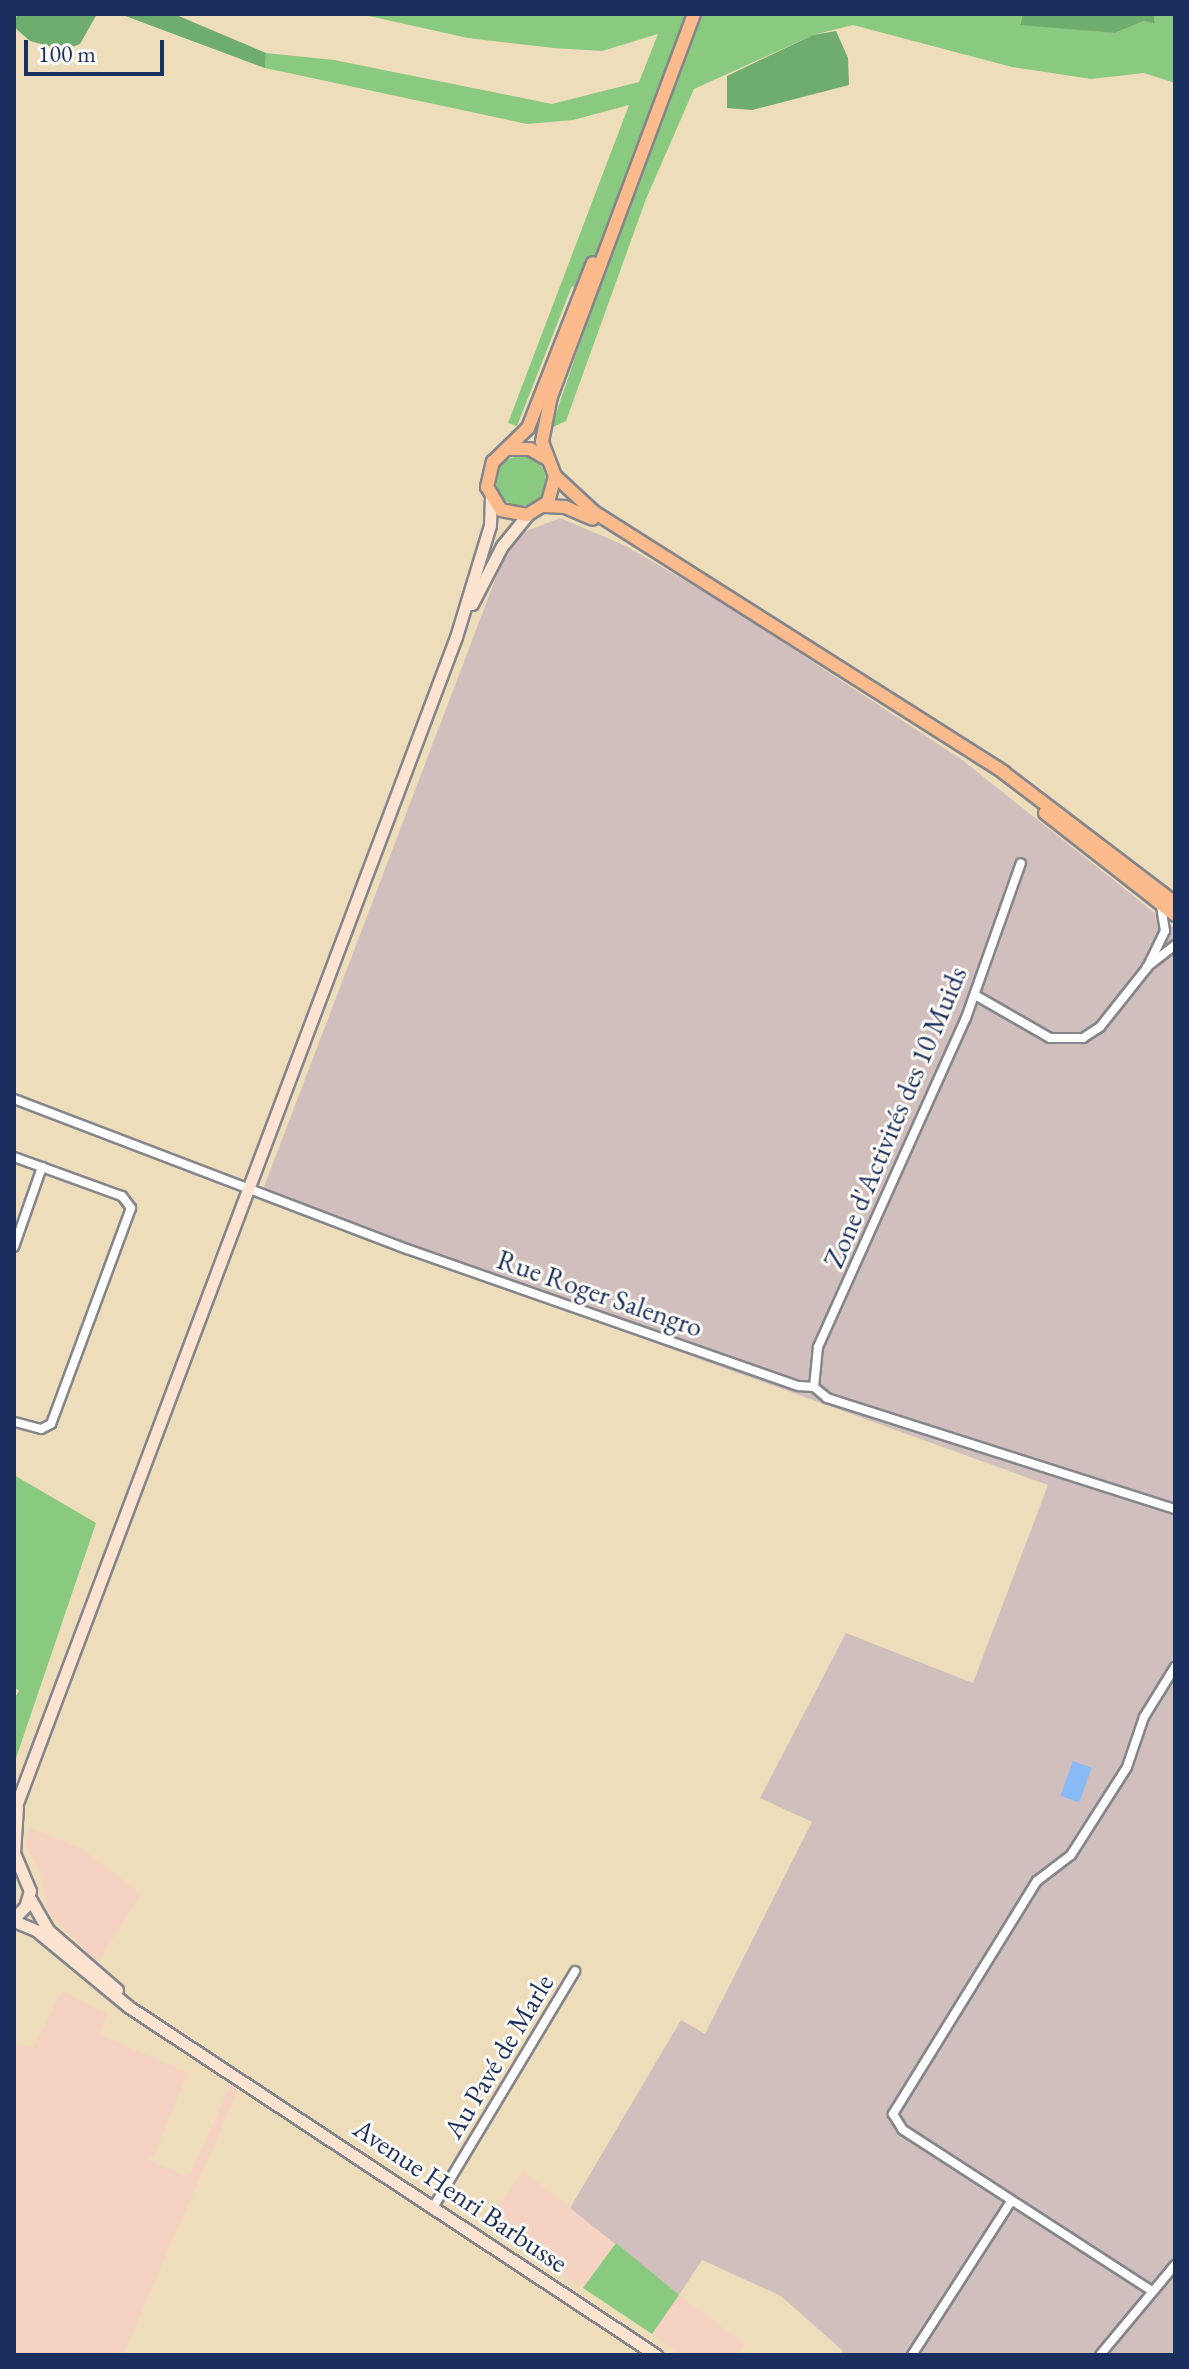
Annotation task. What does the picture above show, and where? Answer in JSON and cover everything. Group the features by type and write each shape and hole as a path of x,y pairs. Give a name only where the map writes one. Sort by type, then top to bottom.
{"main road":[{"path":"694,14 548,404 542,437 547,460 555,476 581,503 639,542 771,620 971,753 1175,903"},
{"path":"456,637 490,525 489,470 528,428 566,321 623,199"},
{"path":"510,449 530,449 547,460"},
{"path":"545,506 555,476"},
{"path":"491,498 504,511 527,515"},
{"path":"456,637 502,546 527,515 545,506 575,510 639,542"},
{"name":"Avenue Henri Barbusse","path":"238,2076 98,1976 46,1927 17,1867 14,1853 16,1807 456,637"},
{"path":"971,753 1175,915"},
{"path":"14,1919 29,1897"},
{"name":"Avenue Henri Barbusse","path":"14,1919 37,1931 102,1989 656,2355"}],"street":[{"name":"Zone d'Activités des 10 Muids","path":"814,1387 818,1347 975,995 1021,863"},
{"path":"975,995 1046,1036 1074,1041 1100,1027 1147,968 1163,936 1166,916 1159,903"},
{"path":"1163,936 1175,924"},
{"path":"1147,968 1175,945"},
{"name":"Rue Roger Salengro","path":"14,1099 532,1293 799,1386 814,1387 827,1398 916,1429 1175,1509"},
{"path":"14,1157 122,1196 131,1208 51,1424 41,1429 14,1422"},
{"path":"14,1247 42,1167"},
{"path":"1152,2291 903,2130 893,2109 1037,1881 1068,1859 1127,1767 1144,1717 1175,1667"},
{"name":"Au Pavé de Marle","path":"434,2206 575,1971"},
{"path":"912,2355 1012,2200"},
{"path":"1100,2355 1175,2265"}],"shaded area":[{"path":"560,518 624,545 712,596 961,759 1175,929 1175,2355 840,2355 843,2351 781,2296 702,2260 679,2295 570,2208 681,2020 705,2034 812,1822 760,1798 846,1633 973,1683 1048,1485 259,1200 500,567 521,533"},
{"path":"30,1828 82,1849 142,1894 97,1963 48,1912 41,1875 26,1846"},
{"path":"62,1991 107,2014 99,2034 188,2073 153,2157 147,2159 185,2176 190,2174 232,2082 239,2088 123,2355 14,2355 14,2044 33,2048"},
{"path":"523,2171 616,2243 583,2288 485,2224"},
{"path":"679,2295 745,2344 739,2355 680,2355 652,2334"}],"green space":[{"path":"17,14 97,14 80,44 64,50 30,41 14,27"},
{"path":"120,14 174,14 266,53 265,68"},
{"path":"360,14 1023,14 1020,24 1115,33 1144,21 1155,24 1154,14 1175,14 1175,83 1144,73 1091,79 1012,67 853,25 813,35 694,89 646,199 566,421 551,428 596,296 572,286 517,426 508,423 629,105 573,120 527,124 265,68 266,53 334,60 552,104 639,82 658,34 602,51 554,48 468,38"},
{"path":"1023,14 1154,14 1155,24 1144,21 1115,33 1020,25"},
{"path":"836,31 848,58 849,85 752,110 727,108 727,76 813,35"},
{"path":"521,456 539,463 546,481 539,499 521,506 503,499 496,481 503,463"},
{"path":"14,1475 96,1523 14,1764 14,1699 19,1691 14,1687"},
{"path":"616,2243 679,2295 652,2334 583,2288"}],"water":[{"path":"1073,1761 1092,1768 1079,1803 1060,1796"}]}
